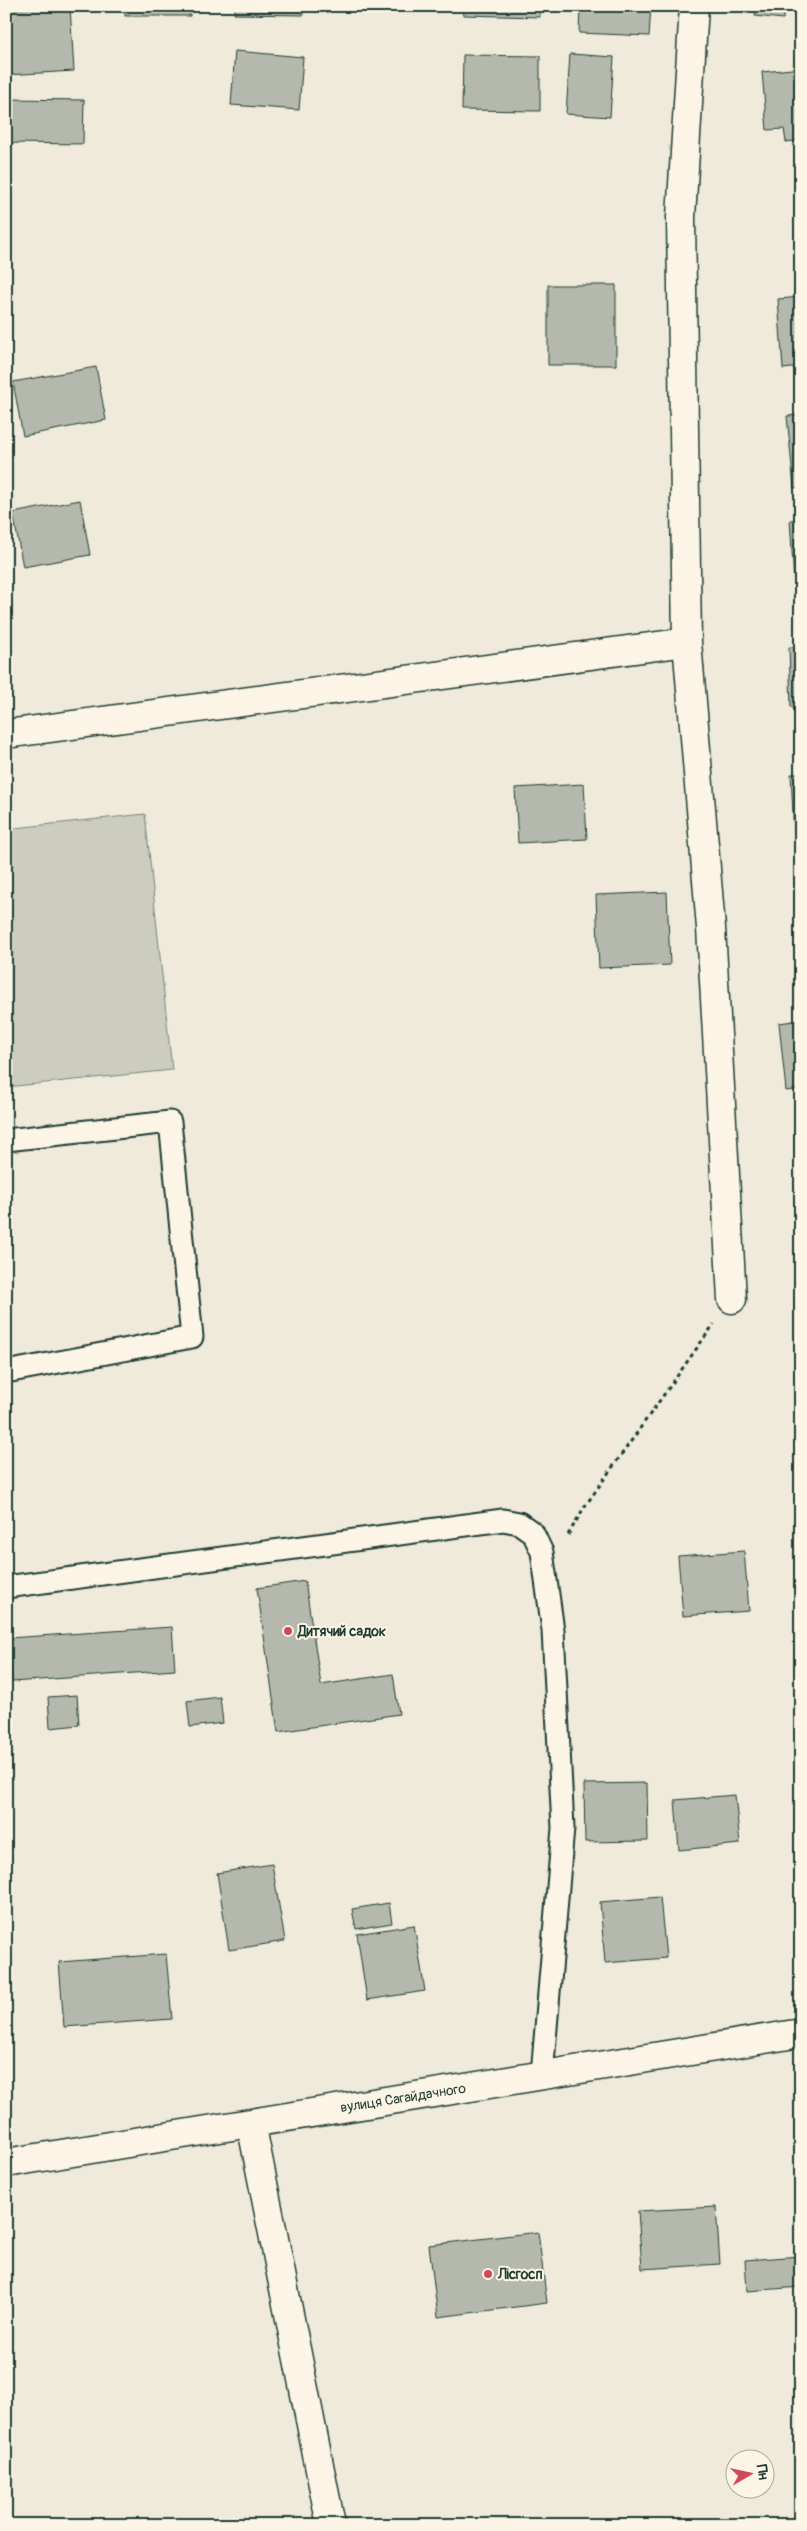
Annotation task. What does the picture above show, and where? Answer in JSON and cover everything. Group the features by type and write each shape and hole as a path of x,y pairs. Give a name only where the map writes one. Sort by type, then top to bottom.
{"street":[{"path":"694,6 680,217 687,642 711,928 732,1299"},
{"path":"6,734 687,642"},
{"name":"вулиця Сагайдачного","path":"6,2163 801,2034"},
{"path":"251,2123 331,2525"}],"lane":[{"path":"6,1140 170,1122 192,1337 6,1372"},
{"path":"6,1587 504,1520 519,1523 534,1532 542,1552 553,1630 563,1828 542,2075"}],"path":[{"path":"545,1575 586,1506 732,1299"}],"shaded area":[{"path":"145,814 172,1070 6,1087 6,829"}],"building":[{"path":"70,6 74,71 6,75 6,10"},
{"path":"125,6 190,6 190,16 125,16"},
{"path":"235,6 303,6 303,15 234,14"},
{"path":"464,6 540,6 540,17 463,15"},
{"path":"580,6 651,6 649,36 579,33"},
{"path":"756,6 784,6 783,19 755,16"},
{"path":"235,51 303,57 299,110 231,105"},
{"path":"570,54 614,57 610,117 566,114"},
{"path":"463,55 540,56 540,111 462,110"},
{"path":"801,68 801,140 786,142 784,129 767,130 762,72"},
{"path":"6,99 84,100 83,144 6,143"},
{"path":"548,285 616,285 616,365 548,365"},
{"path":"801,297 801,367 783,369 778,299"},
{"path":"96,367 106,420 23,436 13,382"},
{"path":"801,415 801,487 794,488 787,416"},
{"path":"80,500 90,555 23,567 13,513"},
{"path":"801,519 801,581 794,582 790,520"},
{"path":"789,647 801,647 801,707 791,707"},
{"path":"791,774 801,774 801,836 794,836"},
{"path":"584,784 587,839 518,843 515,788"},
{"path":"667,892 670,965 599,968 596,895"},
{"path":"801,1020 801,1089 786,1091 779,1023"},
{"path":"744,1551 749,1611 683,1616 678,1556"},
{"name":"Дитячий садок","path":"305,1581 321,1685 393,1674 399,1714 278,1732 257,1588"},
{"path":"172,1627 175,1670 12,1682 9,1638"},
{"path":"77,1695 79,1725 50,1728 48,1697"},
{"path":"220,1697 223,1723 190,1727 187,1701"},
{"path":"647,1783 648,1841 585,1842 584,1784"},
{"path":"735,1795 740,1844 679,1850 675,1800"},
{"path":"272,1864 285,1941 229,1950 217,1873"},
{"path":"660,1897 666,1958 605,1963 600,1902"},
{"path":"389,1903 392,1923 356,1929 352,1909"},
{"path":"414,1925 425,1991 367,2000 357,1934"},
{"path":"166,1954 172,2019 64,2027 59,1962"},
{"path":"716,2207 720,2264 642,2269 638,2211"},
{"name":"Лісгосп","path":"538,2232 547,2303 438,2317 429,2245"},
{"path":"801,2256 801,2287 747,2291 745,2260"}],"place":[{"name":"Дитячий садок","path":"288,1631"},
{"name":"Лісгосп","path":"488,2274"}]}
